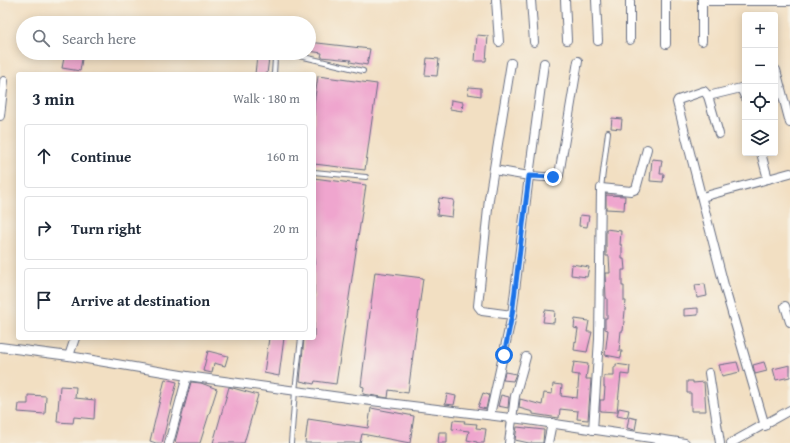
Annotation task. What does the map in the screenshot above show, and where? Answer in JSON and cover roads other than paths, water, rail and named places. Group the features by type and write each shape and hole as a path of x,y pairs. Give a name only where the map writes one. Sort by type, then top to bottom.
{"street":[{"path":"496,0 498,42"},
{"path":"530,0 534,42"},
{"path":"565,0 567,40"},
{"path":"596,0 598,41"},
{"path":"630,0 630,40"},
{"path":"666,0 666,44"},
{"path":"702,41 702,1 790,1"},
{"path":"494,170 529,176 553,177 556,177 560,172 578,60"},
{"path":"511,63 489,199 478,306 482,311 512,315"},
{"path":"490,415 512,315 544,63"},
{"path":"778,75 786,95 790,123"},
{"path":"0,116 4,81"},
{"path":"708,96 741,88 742,90"},
{"path":"719,134 708,96 705,91 678,101 725,289 764,426"},
{"path":"593,430 599,339 601,188 632,191 636,189 647,149"},
{"path":"762,156 768,179"},
{"path":"702,197 790,173"},
{"path":"785,306 790,322"},
{"path":"69,356 74,340"},
{"path":"0,347 69,356 187,376 552,423 685,443"},
{"path":"509,443 516,396 526,357"},
{"path":"709,373 720,443"},
{"path":"169,443 187,376"},
{"path":"731,443 764,426 790,410"},
{"path":"548,443 552,423"}],"lane":[{"path":"274,60 274,72"},
{"path":"316,60 364,71"},
{"path":"601,188 608,132"},
{"path":"316,172 366,177"},
{"path":"291,443 301,340"}]}
